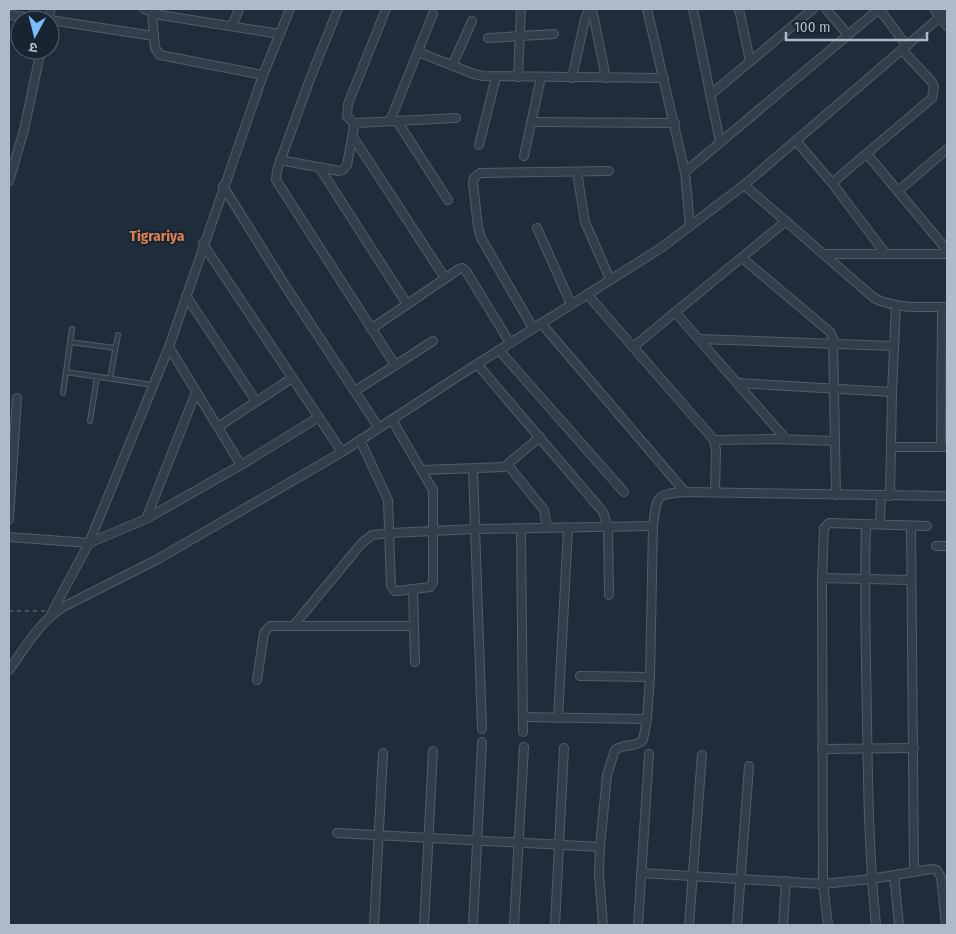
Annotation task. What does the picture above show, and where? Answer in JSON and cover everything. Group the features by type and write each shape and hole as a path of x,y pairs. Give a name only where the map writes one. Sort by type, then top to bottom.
{"street":[{"path":"144,9 152,13 280,34"},
{"path":"232,26 239,9"},
{"path":"9,670 51,613 89,543 168,347 263,75 290,9"},
{"path":"338,9 275,176 277,184 395,365"},
{"path":"355,125 347,116 348,104 386,9"},
{"path":"518,77 521,9"},
{"path":"572,78 585,19 591,9"},
{"path":"591,9 606,78"},
{"path":"647,9 685,172 690,226"},
{"path":"693,9 720,142"},
{"path":"739,9 750,61"},
{"path":"710,95 813,9"},
{"path":"826,9 848,36"},
{"path":"685,172 879,9 905,48 932,81 934,92 932,98 926,104 832,183"},
{"path":"934,9 947,26"},
{"path":"51,613 158,558 342,452 532,328 661,248 797,142 947,11"},
{"path":"152,13 155,48 160,56 263,75"},
{"path":"393,121 433,14"},
{"path":"452,66 472,21"},
{"path":"60,22 154,36"},
{"path":"488,38 554,34"},
{"path":"418,52 474,74 496,77 664,78"},
{"path":"9,181 24,130 39,60"},
{"path":"479,145 496,77"},
{"path":"524,156 541,78"},
{"path":"280,160 339,171 346,167 355,125 359,122 456,118"},
{"path":"393,121 448,200"},
{"path":"532,122 675,123"},
{"path":"353,137 445,278"},
{"path":"797,142 832,183 885,253"},
{"path":"898,191 947,149"},
{"path":"868,154 947,252"},
{"path":"319,167 407,304"},
{"path":"577,172 583,214 610,279"},
{"path":"532,328 481,238 478,226 474,178 480,173 609,172"},
{"path":"744,185 874,298 896,306 945,307 944,447 891,447"},
{"path":"223,186 286,287 379,428"},
{"path":"633,347 786,221"},
{"path":"538,228 571,304"},
{"path":"203,244 342,452"},
{"path":"824,254 947,252"},
{"path":"742,258 830,332 834,344 836,495"},
{"path":"371,328 459,269 465,269 510,343"},
{"path":"587,294 714,440 716,450 715,492"},
{"path":"186,296 256,401"},
{"path":"890,496 896,306"},
{"path":"675,312 786,439"},
{"path":"541,323 685,492"},
{"path":"699,340 894,346"},
{"path":"355,391 433,341"},
{"path":"168,347 241,465"},
{"path":"499,350 624,492"},
{"path":"477,364 603,512 608,527 609,595"},
{"path":"218,427 292,378"},
{"path":"737,383 892,392"},
{"path":"146,519 196,392"},
{"path":"9,520 17,398"},
{"path":"9,537 89,543 146,519 241,465 319,417"},
{"path":"360,440 388,500 391,586 395,590 430,587 433,582 433,490 392,420"},
{"path":"422,470 498,468 508,464 540,437"},
{"path":"714,440 786,439 836,441"},
{"path":"508,464 544,510 548,528"},
{"path":"473,469 482,730"},
{"path":"603,925 599,874 607,775 613,753 618,747 640,743 644,735 650,676 653,526 656,508 661,496 666,493 715,492 947,496"},
{"path":"880,495 880,524"},
{"path":"828,925 823,884 823,531 825,525 829,523 927,526"},
{"path":"866,524 867,749 871,879 876,925"},
{"path":"911,525 914,872"},
{"path":"294,625 372,534 434,530 653,526"},
{"path":"558,718 568,528"},
{"path":"521,529 523,732"},
{"path":"936,546 947,546"},
{"path":"822,578 910,580"},
{"path":"412,589 415,662"},
{"path":"257,680 264,633 266,629 274,625 414,626"},
{"path":"580,676 650,676"},
{"path":"523,717 647,719"},
{"path":"473,925 482,742"},
{"path":"514,925 524,747"},
{"path":"555,925 564,748"},
{"path":"822,750 914,748"},
{"path":"424,925 433,751"},
{"path":"374,925 383,753"},
{"path":"638,925 649,754"},
{"path":"689,925 702,755"},
{"path":"737,925 748,766"},
{"path":"336,833 600,847"},
{"path":"641,873 823,884 937,870 946,925"},
{"path":"894,876 899,925"},
{"path":"783,925 786,882"}],"lane":[{"path":"63,393 72,330"},
{"path":"110,378 118,335"},
{"path":"70,342 115,348"},
{"path":"66,372 153,385"},
{"path":"90,421 97,376"}],"path":[{"path":"9,611 51,613"}],"district":[{"name":"Tigrariya","path":"157,236"}]}
